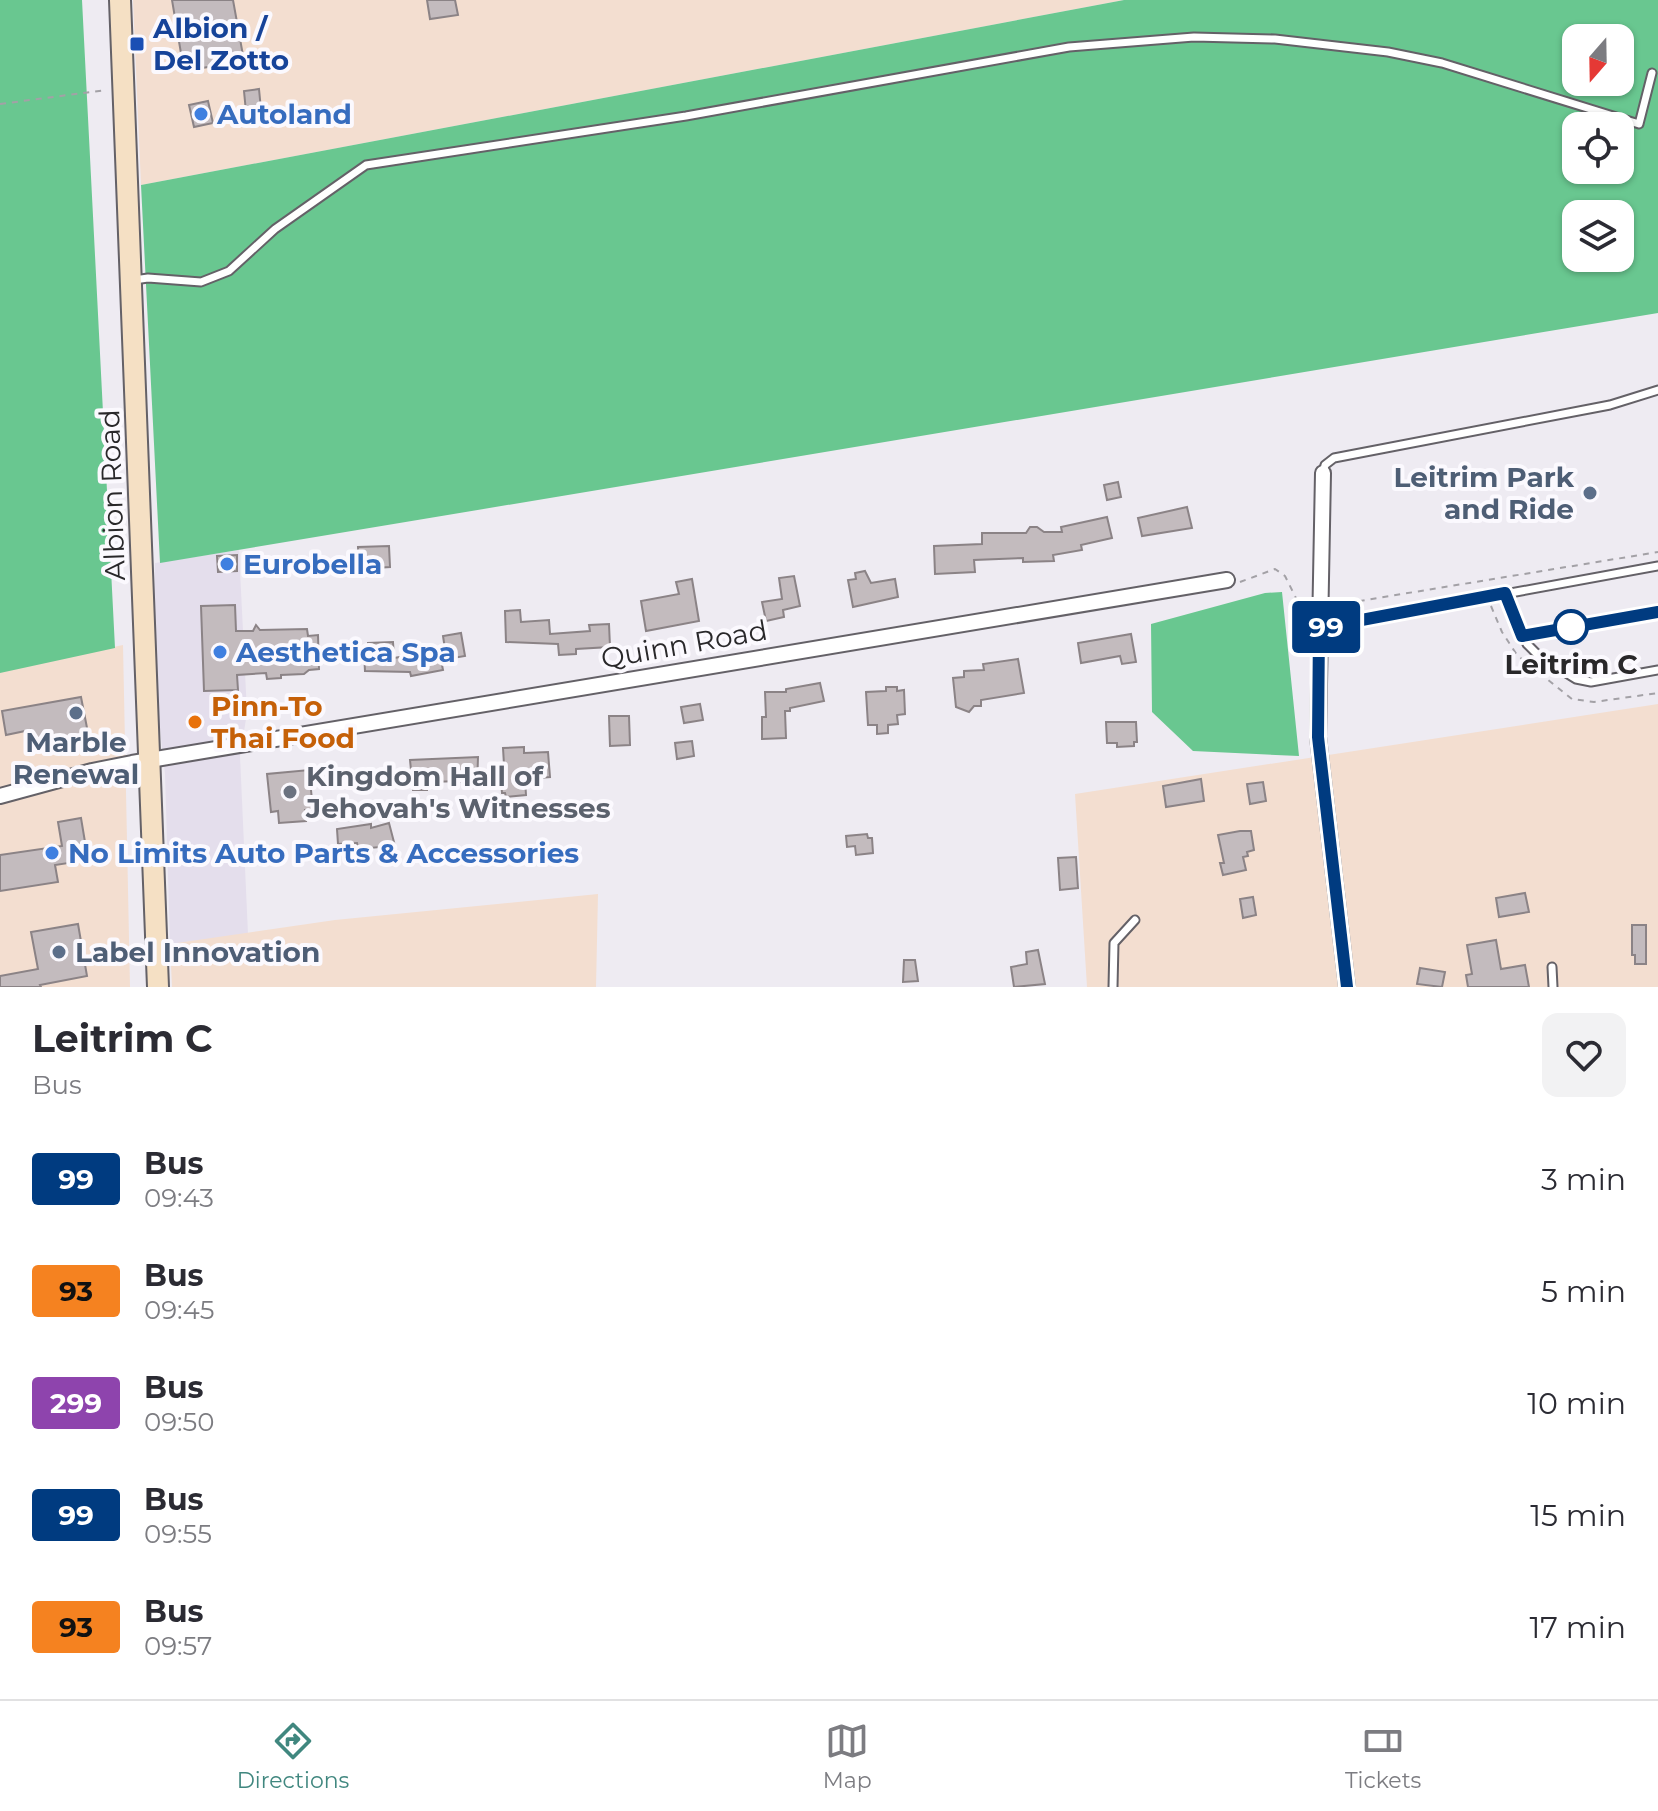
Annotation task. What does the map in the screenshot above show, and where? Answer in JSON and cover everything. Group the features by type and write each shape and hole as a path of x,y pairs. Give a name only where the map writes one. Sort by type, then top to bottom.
{"main road":[{"name":"Albion Road","path":"120,0 158,987"}],"street":[{"path":"1323,473 1318,737 1347,987"},
{"name":"Quinn Road","path":"0,796 92,771 1227,580"}],"lane":[{"path":"131,280 148,278 201,282 229,271 275,229 366,165 686,116 1069,47 1194,37 1275,39 1388,52 1442,63 1639,124 1652,73"},
{"path":"1323,473 1325,465 1334,458 1610,405 1658,390"},
{"path":"1319,628 1658,566"},
{"path":"1505,593 1522,636 1539,656 1584,682 1658,670"},
{"path":"1522,636 1658,612"},
{"path":"1113,987 1114,943 1135,920"},
{"path":"1552,967 1553,987"}],"path":[{"path":"0,104 124,88"},
{"path":"1333,606 1658,552"},
{"path":"1227,580 1241,583 1275,569 1285,576 1299,604 1312,607"}],"shaded area":[{"path":"133,0 1124,0 141,185"},
{"path":"239,550 247,713 240,756 248,934 170,944 165,774 153,666 155,563"},
{"path":"123,645 130,987 0,987 0,671"},
{"path":"1658,704 1658,987 1087,987 1075,794"},
{"path":"598,894 596,987 172,987 170,944 335,920"}],"green space":[{"path":"0,0 82,0 115,648 0,673"},
{"path":"1124,0 1658,0 1658,313 160,563 141,185"},
{"path":"1282,592 1299,756 1193,751 1152,712 1151,624 1265,593"}],"building":[{"path":"172,0 233,0 244,61 184,71"},
{"path":"427,0 455,0 458,15 430,19"},
{"path":"259,89 262,120 247,122 244,91"},
{"name":"Autoland","path":"208,101 213,123 194,127 189,105"},
{"path":"1118,482 1121,497 1107,500 1104,485"},
{"path":"1187,507 1192,528 1142,536 1138,518"},
{"path":"1107,517 1112,538 1081,545 1082,550 1053,555 1054,561 1023,562 1023,558 974,560 975,572 935,574 934,546 982,544 982,533 1026,533 1030,527 1044,532 1062,532 1061,527"},
{"path":"389,546 390,567 359,569 358,547"},
{"name":"Eurobella","path":"237,555 237,571 218,572 217,556"},
{"path":"865,571 871,583 895,579 898,597 853,607 848,580 856,579 855,573"},
{"path":"794,576 800,606 783,610 784,617 766,621 762,602 782,599 779,578"},
{"path":"692,579 699,621 646,631 641,601 679,594 676,582"},
{"path":"235,605 236,631 253,631 256,625 260,630 307,629 308,636 318,635 319,669 304,674 281,675 281,678 267,679 266,673 237,675 238,690 204,691 201,606"},
{"path":"520,610 521,622 549,620 550,634 590,631 589,625 609,624 610,647 576,649 576,654 559,655 558,644 506,642 505,611"},
{"path":"461,633 465,656 441,660 443,670 411,676 410,672 365,671 364,652 368,652 368,643 393,642 394,658 445,649 443,636"},
{"path":"1131,634 1136,662 1122,664 1120,656 1081,663 1078,643"},
{"path":"1018,659 1024,693 981,700 981,706 974,706 969,712 956,707 953,678 964,677 964,671 984,670 983,664"},
{"path":"820,683 824,701 785,711 786,738 762,739 762,717 766,717 765,692 786,692 786,689"},
{"path":"886,687 904,690 905,714 897,715 898,724 888,725 888,733 877,734 877,725 868,725 866,692 886,691"},
{"path":"81,697 88,733 33,743 30,730 6,735 2,711"},
{"path":"700,704 703,720 684,723 681,707"},
{"path":"609,716 629,716 630,745 610,746"},
{"path":"1106,722 1136,722 1137,742 1134,746 1117,747 1117,743 1107,743"},
{"path":"692,741 694,756 677,759 675,743"},
{"path":"524,747 524,753 548,752 550,777 525,779 526,795 506,797 502,793 501,782 505,781 503,748"},
{"path":"478,757 477,788 463,788 463,781 427,782 427,790 413,790 410,760"},
{"name":"Kingdom Hall of Jehovah's Witnesses","path":"309,770 313,810 305,810 306,821 279,823 278,811 271,812 267,774"},
{"path":"1201,779 1204,801 1166,807 1163,786"},
{"path":"1263,782 1266,801 1250,804 1247,784"},
{"name":"No Limits Auto Parts & Accessories","path":"81,818 88,860 55,865 58,882 0,891 0,855 62,846 58,822"},
{"path":"389,823 395,846 380,850 380,847 358,849 357,843 338,844 337,829 371,824 371,828"},
{"path":"1251,831 1254,850 1243,857 1246,870 1223,875 1220,863 1224,863 1218,835"},
{"path":"867,834 868,838 872,838 873,853 856,855 855,846 847,847 846,836"},
{"path":"1076,857 1078,888 1060,890 1058,858"},
{"path":"1525,893 1529,912 1499,917 1496,898"},
{"path":"1253,897 1256,915 1243,918 1240,899"},
{"name":"Label Innovation","path":"78,924 87,976 41,987 0,987 0,976 38,969 31,932"},
{"path":"1632,925 1646,925 1646,964 1635,964"},
{"path":"1496,940 1501,969 1525,965 1529,987 1468,987 1466,975 1472,974 1467,945"},
{"path":"1038,950 1045,984 1014,987 1011,967 1027,964 1026,952"},
{"path":"904,960 915,960 918,981 903,982"},
{"path":"1420,968 1445,972 1442,987 1417,984"}],"bus line":[{"name":"99","path":"1347,987 1318,737 1319,628 1505,593 1522,636 1658,612"}],"place":[{"name":"Albion / Del Zotto","path":"137,44"},
{"name":"Autoland","path":"201,114"},
{"name":"Leitrim Park and Ride","path":"1590,493"},
{"name":"Eurobella","path":"227,564"},
{"name":"Leitrim C","path":"1571,627"},
{"name":"Aesthetica Spa","path":"220,652"},
{"name":"Marble Renewal","path":"76,713"},
{"name":"Pinn-To Thai Food","path":"195,722"},
{"name":"Kingdom Hall of Jehovah's Witnesses","path":"290,792"},
{"name":"No Limits Auto Parts & Accessories","path":"52,853"},
{"name":"Label Innovation","path":"59,952"}]}
